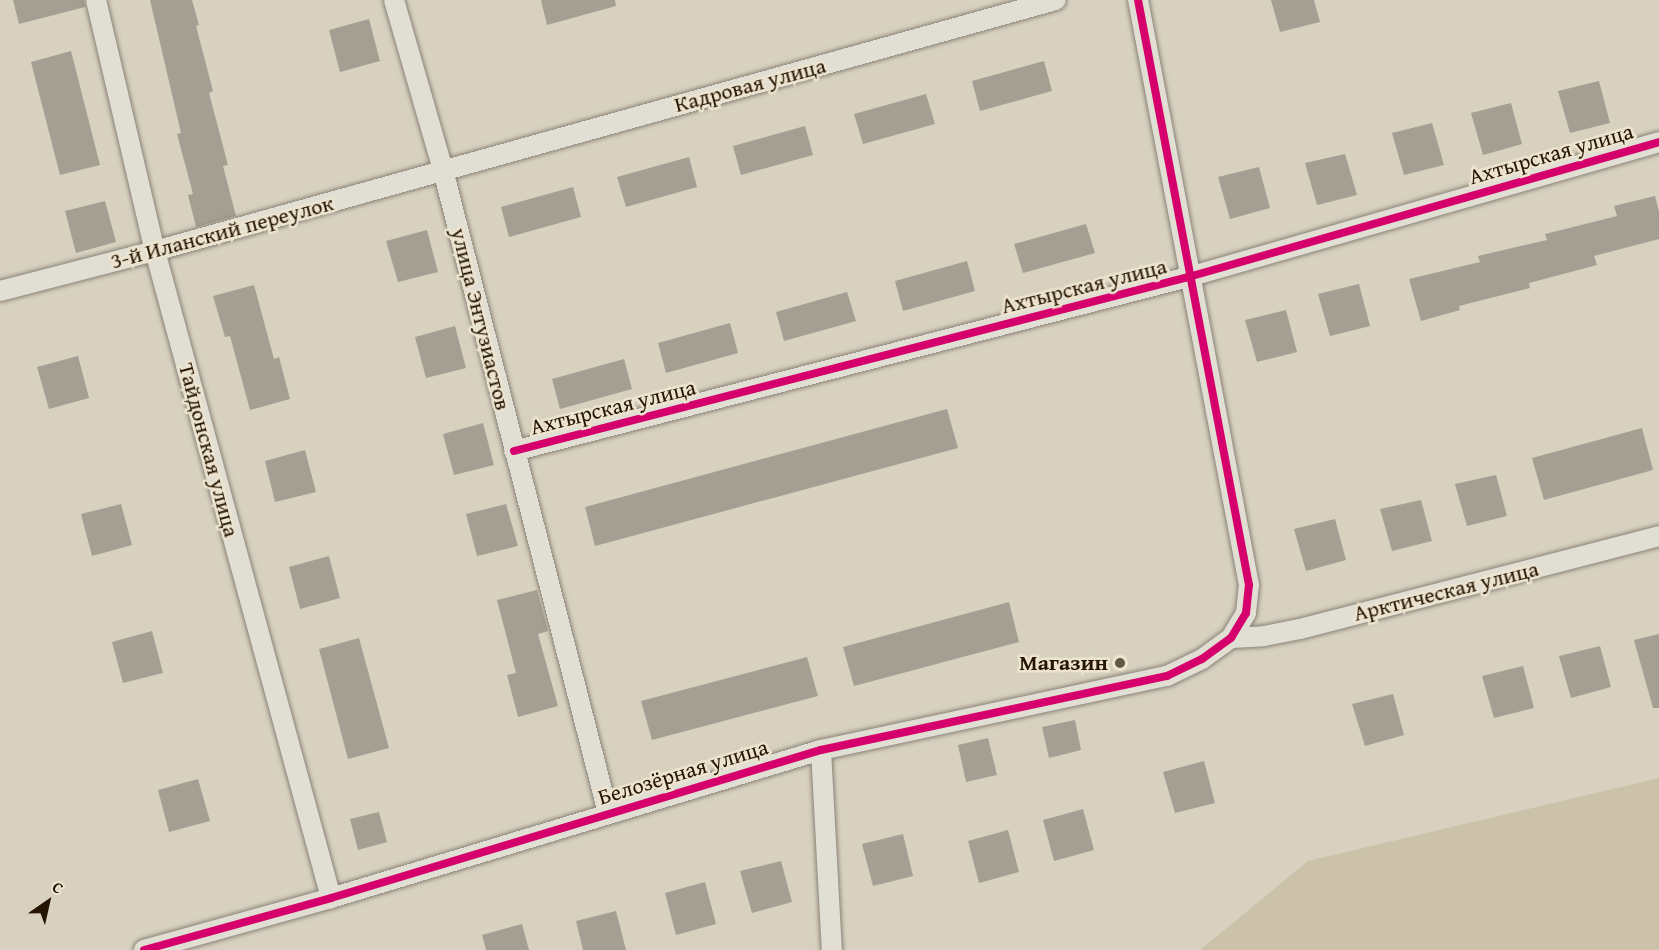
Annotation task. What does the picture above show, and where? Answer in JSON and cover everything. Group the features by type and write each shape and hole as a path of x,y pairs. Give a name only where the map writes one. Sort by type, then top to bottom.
{"street":[{"name":"Тайдонская улица","path":"96,0 155,251 331,898"},
{"name":"улица Энтузиастов","path":"394,0 443,170 608,813"},
{"name":"Кадровая улица","path":"443,170 1056,0"},
{"path":"1138,0 1249,585 1246,613 1231,638"},
{"name":"Ахтырская улица","path":"514,451 1191,276 1659,142"},
{"name":"3-й Иланский переулок","path":"0,291 155,251 443,170"},
{"name":"Арктическая улица","path":"1231,638 1264,636 1300,629 1659,536"},
{"name":"Белозёрная улица","path":"144,950 331,898 821,750 1167,676 1202,659 1231,638"},
{"path":"821,750 832,950"}],"shaded area":[{"path":"1659,778 1659,950 1200,950 1308,861"}],"building":[{"path":"13,0 84,0 85,7 19,24"},
{"path":"150,0 192,0 199,25 196,26 213,91 209,93 228,165 223,166 236,216 196,227 188,195 193,194 177,134 181,133"},
{"path":"541,0 615,0 616,6 547,25"},
{"path":"1271,0 1314,0 1320,22 1280,32"},
{"path":"369,19 380,61 340,72 329,30"},
{"path":"71,51 100,165 60,175 31,62"},
{"path":"1044,61 1052,91 980,111 972,81"},
{"path":"1599,81 1610,123 1570,133 1558,91"},
{"path":"926,94 935,124 863,144 854,114"},
{"path":"1511,103 1522,144 1483,155 1471,113"},
{"path":"1432,123 1444,165 1404,175 1392,133"},
{"path":"805,126 813,155 741,175 733,146"},
{"path":"1345,154 1357,195 1317,205 1305,163"},
{"path":"689,157 697,187 626,207 617,177"},
{"path":"1259,167 1270,208 1230,219 1218,177"},
{"path":"573,187 581,217 509,237 501,207"},
{"path":"1655,196 1659,212 1659,239 1594,256 1597,265 1529,283 1530,288 1459,306 1460,310 1421,321 1409,279 1480,262 1478,256 1547,240 1545,234 1617,216 1614,206"},
{"path":"105,201 116,242 76,253 65,211"},
{"path":"1086,224 1095,253 1023,273 1014,244"},
{"path":"427,230 438,272 398,282 386,241"},
{"path":"967,261 975,291 903,311 895,281"},
{"path":"1359,284 1370,326 1330,336 1318,294"},
{"path":"254,285 274,359 279,357 290,399 250,410 230,336 225,337 213,296"},
{"path":"847,292 856,321 784,341 776,312"},
{"path":"1286,310 1297,352 1257,362 1245,320"},
{"path":"730,323 738,353 666,373 658,343"},
{"path":"455,326 466,368 426,378 415,337"},
{"path":"78,356 89,398 49,409 37,367"},
{"path":"624,359 632,389 560,409 552,379"},
{"path":"947,409 958,448 595,546 585,507"},
{"path":"483,423 494,465 454,475 443,434"},
{"path":"1642,428 1653,470 1544,500 1532,458"},
{"path":"305,450 316,492 275,502 265,461"},
{"path":"1496,475 1507,516 1467,526 1455,484"},
{"path":"1421,500 1432,541 1392,551 1380,509"},
{"path":"121,504 132,545 92,556 81,514"},
{"path":"506,504 518,546 477,556 466,514"},
{"path":"1335,519 1346,560 1306,571 1294,529"},
{"path":"329,556 340,598 300,609 289,567"},
{"path":"537,590 548,631 538,634 558,706 518,717 507,675 516,673 497,600"},
{"path":"1009,602 1019,642 854,686 843,647"},
{"path":"152,631 163,673 123,683 112,642"},
{"path":"1659,634 1659,708 1653,708 1634,640"},
{"path":"359,638 389,748 348,759 319,649"},
{"path":"1600,646 1611,687 1571,698 1559,656"},
{"path":"807,657 818,696 652,740 641,701"},
{"path":"1523,666 1534,708 1494,718 1482,676"},
{"path":"1393,694 1404,735 1365,746 1352,704"},
{"path":"1075,720 1081,750 1049,758 1042,727"},
{"path":"988,738 997,775 966,782 958,745"},
{"path":"1204,761 1215,803 1175,813 1163,772"},
{"path":"198,779 210,821 169,832 158,790"},
{"path":"1083,809 1094,850 1054,861 1043,820"},
{"path":"379,812 387,842 358,850 350,819"},
{"path":"1008,830 1019,872 979,883 968,841"},
{"path":"903,834 913,876 873,886 862,844"},
{"path":"781,861 792,902 752,913 740,871"},
{"path":"705,882 716,924 676,935 665,893"},
{"path":"616,911 626,950 583,950 576,921"},
{"path":"522,924 529,950 486,950 482,935"}],"cycle path":[{"path":"144,950 331,898 821,750 1167,676 1202,659 1231,638 1246,613 1249,585 1138,0"},
{"path":"514,451 1192,276 1659,142"}],"place":[{"name":"Магазин","path":"1120,663"}]}
